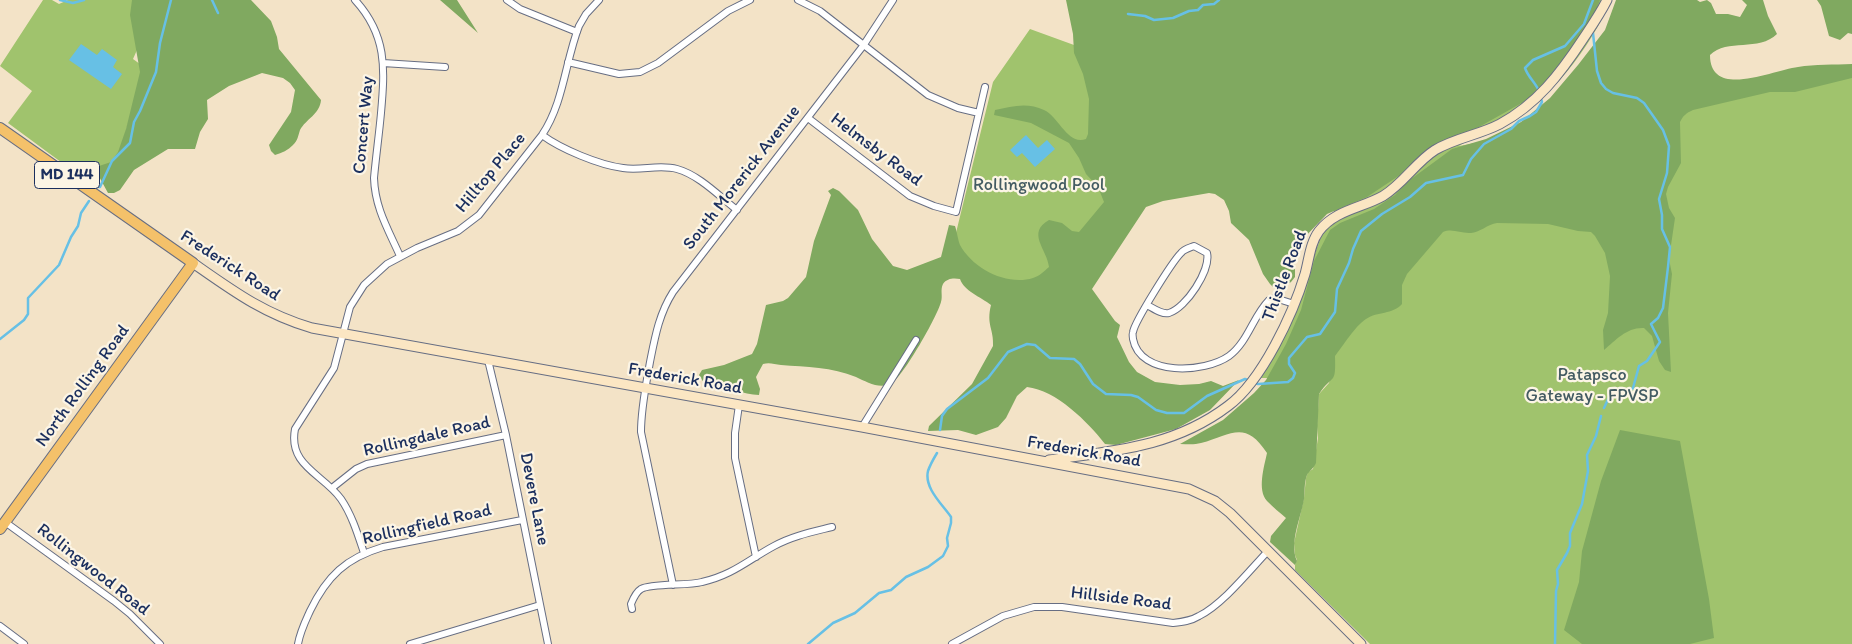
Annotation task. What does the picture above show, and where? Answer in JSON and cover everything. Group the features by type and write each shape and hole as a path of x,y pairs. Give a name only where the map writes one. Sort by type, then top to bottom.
{"main road":[{"name":"Thistle Road","path":"1041,461 1115,451 1179,435 1193,429 1242,395 1273,348 1294,304 1318,232 1335,216 1384,195 1433,151 1446,144 1501,123 1541,94 1573,55 1607,0"},
{"name":"Frederick Road","path":"0,128 234,292 268,312 300,324 344,335 862,427 1189,488 1222,507 1361,644"},
{"name":"North Rolling Road","path":"3,525 193,263"}],"street":[{"name":"Concert Way","path":"355,0 372,23 380,43 384,63 374,192 380,214 400,256"},
{"path":"507,0 520,9 577,32"},
{"name":"Hilltop Place","path":"364,553 348,510 332,488 297,456 293,438 295,429 334,368 350,307 364,285 387,264 400,256 450,235 468,225 479,215 542,135 556,110 577,32 586,14 599,0"},
{"path":"568,62 619,74 640,72 658,63 728,11 750,0"},
{"path":"798,0 820,11 928,95 950,106 979,113 985,87"},
{"name":"South Morerick Avenue","path":"673,585 641,432 645,388 658,323 666,303 863,46 893,0"},
{"path":"384,63 445,67"},
{"name":"Helmsby Road","path":"808,118 910,196 934,206 956,212 979,113"},
{"path":"542,135 569,151 623,168 661,167 678,169 696,179 737,210"},
{"path":"1147,305 1162,313 1168,313 1184,301 1195,288 1204,272 1208,259 1207,253 1194,246 1182,252 1147,305 1132,333 1136,348 1141,356 1156,364 1191,369 1214,364 1236,349 1268,300 1275,298 1294,304"},
{"path":"862,427 916,340"},
{"name":"Devere Lane","path":"488,360 506,435 548,644"},
{"path":"739,405 735,433 735,458 756,557"},
{"name":"Rollingdale Road","path":"332,488 356,469 367,464 506,435"},
{"name":"Rollingfield Road","path":"298,644 301,631 319,593 339,568 364,553 383,547 522,520"},
{"name":"Rollingwood Road","path":"3,525 119,606 160,644"},
{"path":"632,609 631,604 635,595 642,588 702,582 743,566 789,539 832,527"},
{"name":"Hillside Road","path":"952,644 1003,616 1034,607 1062,606 1172,623 1188,621 1202,615 1217,604 1268,551"},
{"path":"410,644 540,606"},
{"path":"0,626 24,644"}],"green space":[{"path":"43,0 52,0 59,4 68,0 159,0 133,59 144,67 116,166 88,182 8,123 32,91 0,66"},
{"path":"132,0 251,0 271,21 279,49 321,100 318,109 300,130 295,143 287,150 275,155 271,151 269,145 291,112 295,90 283,78 262,73 229,86 207,100 208,119 200,132 195,149 168,149 134,170 120,190 108,193 96,171 99,166 111,162 118,152 126,129 140,72 130,15"},
{"path":"440,0 457,0 478,33"},
{"path":"1066,0 1600,0 1596,10 1559,68 1527,100 1479,127 1432,147 1417,158 1400,175 1367,197 1327,214 1301,241 1295,258 1295,277 1281,289 1275,289 1263,274 1249,240 1231,223 1229,211 1224,200 1215,194 1209,193 1163,201 1146,207 1092,289 1120,325 1117,337 1129,362 1137,372 1155,382 1180,385 1211,381 1223,386 1239,380 1210,410 1176,429 1116,445 1105,444 1090,426 1070,408 1049,394 1027,387 1017,396 1006,418 998,427 976,435 958,430 928,431 929,426 972,384 993,346 989,317 991,305 965,287 960,279 949,280 943,284 941,302 927,332 912,358 892,383 883,386 828,369 769,363 763,364 756,377 760,389 759,395 714,388 706,384 699,375 702,370 724,365 752,354 757,344 766,305 788,298 806,277 814,241 831,195 828,191 833,188 839,191 858,210 872,239 893,266 907,270 941,257 949,225 955,226 960,245 966,254 992,274 1012,280 1023,280 1040,275 1049,267 1038,236 1042,225 1049,220 1062,223 1072,231 1079,232 1104,202 1098,187 1086,174 1079,158 1069,143 1031,123 994,115 995,110 1014,106 1032,106 1044,110 1069,135 1080,140 1086,139 1088,134 1089,99 1083,74 1074,53 1073,34"},
{"name":"Patapsco Gateway - FPVSP","path":"1077,0 1611,0 1592,37 1553,88 1521,116 1504,127 1469,140 1459,146 1852,74 1852,644 1370,644 1295,570 1297,560 1294,543 1304,498 1306,478 1308,472 1313,469 1318,438 1319,394 1329,383 1330,378 1259,378 1308,273 1322,234 1329,225 1340,218 1297,173 1113,204 1022,320 953,245 993,82 1030,29 1085,49"},
{"path":"1616,0 1697,0 1700,2 1707,0 1711,3 1716,14 1740,17 1747,5 1742,0 1763,0 1777,34 1761,42 1725,47 1710,55 1713,69 1720,76 1731,79 1745,79 1804,66 1852,64 1852,78 1795,92 1770,92 1693,110 1681,120 1681,163 1666,194 1669,208 1675,218 1669,259 1672,274 1668,313 1671,372 1665,370 1659,361 1652,336 1644,328 1627,332 1604,350 1603,330 1608,313 1610,276 1605,253 1591,232 1548,224 1497,223 1474,233 1443,232 1407,274 1402,285 1402,304 1394,310 1371,317 1362,322 1335,356 1334,376 1319,394 1316,463 1305,481 1304,499 1294,546 1297,561 1295,565 1270,542 1271,536 1286,518 1267,501 1262,491 1262,478 1267,453 1259,442 1252,436 1237,432 1198,444 1180,444 1223,420 1266,380 1286,344 1301,310 1314,261 1330,230 1340,223 1374,209 1395,195 1407,182 1452,149 1486,139 1521,122 1550,98 1578,65 1605,30"},
{"path":"1817,0 1852,0 1852,34 1848,33 1840,40 1829,36 1821,6"},
{"path":"1620,430 1680,441 1709,599 1714,638 1690,644 1582,644 1564,630 1579,582 1582,551 1601,481"}],"water":[{"path":"81,44 97,55 102,49 117,60 113,67 122,74 111,89 69,60"},
{"path":"1026,135 1038,148 1047,140 1055,149 1035,167 1022,153 1017,157 1010,150"}],"waterway":[{"path":"60,0 73,3 84,0"},
{"path":"100,187 112,161 130,143 134,122 156,72 160,43 171,0"},
{"path":"212,0 218,13"},
{"path":"1128,14 1145,16 1154,20 1173,18 1189,11 1198,10 1203,5 1214,4 1219,0"},
{"path":"1539,91 1525,68 1533,60 1565,46 1584,24 1593,0"},
{"path":"1593,33 1597,71 1601,83 1613,93 1637,98 1644,103 1663,130 1669,146 1667,173 1659,199 1662,229 1670,247 1668,267 1663,308 1658,318 1651,324 1660,342 1647,361 1639,366 1633,388 1628,393 1620,389 1610,395 1604,408"},
{"path":"940,430 942,416 947,409 988,378 1008,352 1027,344 1035,345 1050,358 1074,359 1080,364 1093,384 1106,394 1138,397 1156,410 1167,413 1184,413 1207,396 1245,379 1258,384 1288,382 1295,373 1289,364 1289,358 1307,337 1320,334 1335,312 1337,289 1361,231 1382,214 1410,197 1426,183 1463,175 1471,159 1484,144 1536,112 1542,102 1540,96"},
{"path":"0,339 24,320 28,314 28,298 59,265 78,226 81,213 89,201"},
{"path":"1555,644 1557,570 1570,546 1570,533 1582,504 1588,471 1587,455 1596,436 1601,416"},
{"path":"808,644 833,623 855,613 879,593 891,590 906,577 928,567 943,556 948,546 947,538 951,517 931,490 927,477 937,453"}],"park label":[{"name":"Rollingwood Pool","path":"1039,185"}]}
